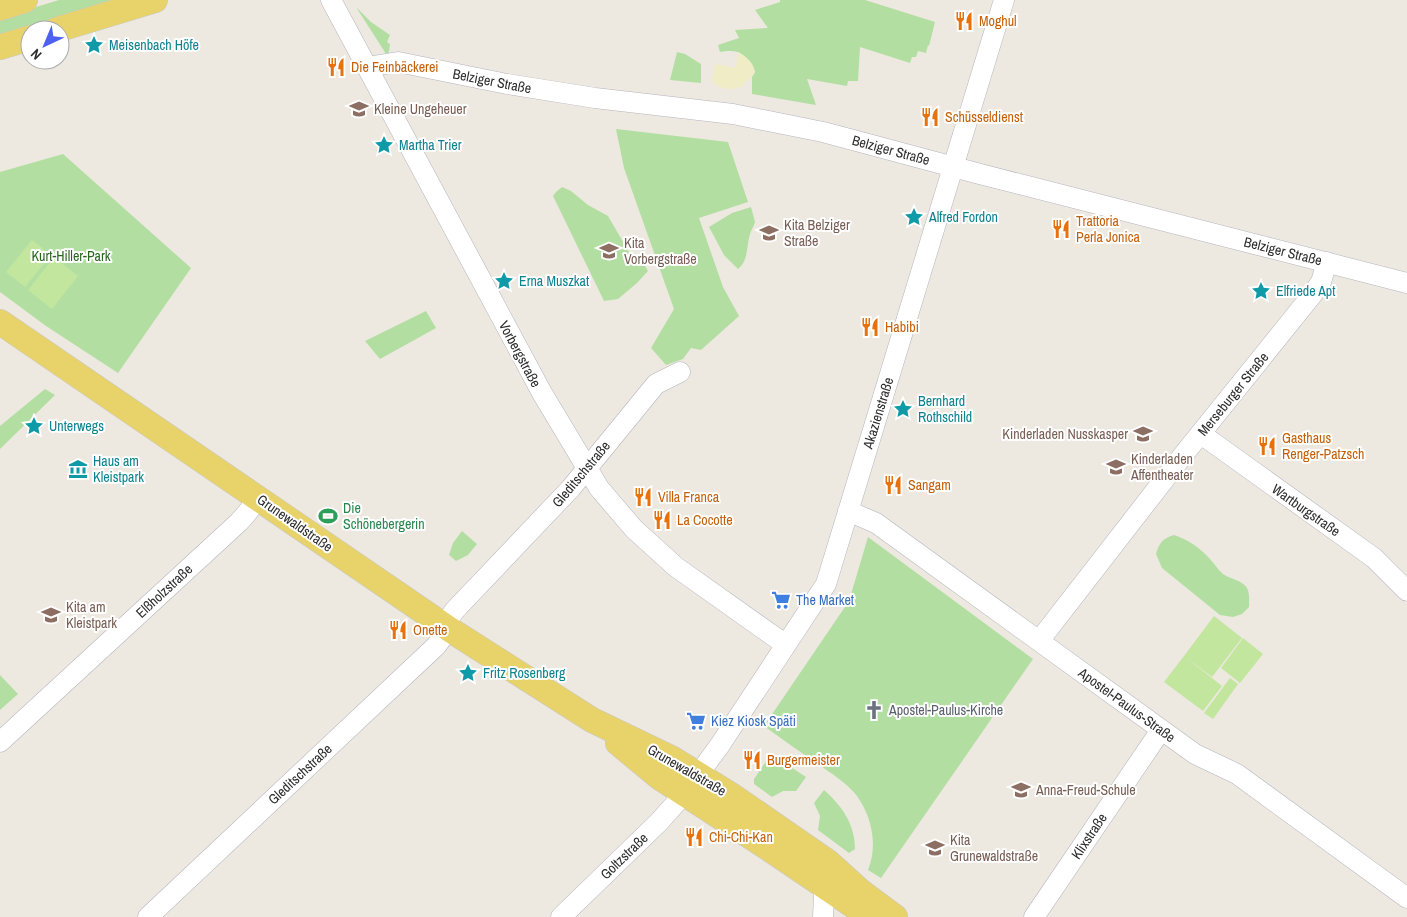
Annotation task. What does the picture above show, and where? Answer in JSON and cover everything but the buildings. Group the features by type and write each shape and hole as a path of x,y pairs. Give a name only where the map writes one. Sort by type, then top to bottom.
{"main road":[{"path":"0,8 25,0"},
{"path":"70,26 155,0"},
{"path":"0,47 20,41"},
{"name":"Grunewaldstraße","path":"0,322 447,627 592,720 673,759 691,784 731,795 822,885 869,917"},
{"name":"Grunewaldstraße","path":"771,836 828,862 860,891 895,917"}],"street":[{"name":"Vorbergstraße","path":"331,0 542,393 586,469 618,511 655,550 705,589 786,645"},
{"name":"Akazienstraße","path":"691,784 826,584 1004,0"},
{"name":"Belziger Straße","path":"367,67 398,62 507,84 588,97 733,114 823,132 1407,283"},
{"name":"Merseburger Straße","path":"1039,641 1200,434 1312,295 1321,282 1327,262"},
{"name":"Gleditschstraße","path":"148,917 430,651 447,627 455,610 538,524 656,384 680,372"},
{"name":"Wartburgstraße","path":"1200,434 1374,558 1407,591"},
{"name":"Elßholzstraße","path":"0,742 239,522 258,498"},
{"name":"Apostel-Paulus-Straße","path":"848,511 876,523 1194,754 1237,774 1407,898"},
{"name":"Klixstraße","path":"1034,917 1162,730"},
{"name":"Goltzstraße","path":"561,917 659,822 691,784"},
{"path":"822,885 824,896 823,917"}],"green space":[{"path":"59,0 121,0 56,20 20,20 20,31 0,37 0,18"},
{"path":"780,0 865,0 935,22 926,53 918,51 916,57 912,57 910,63 860,47 858,81 848,81 847,86 807,79 816,105 752,94 752,77 755,72 746,57 733,51 720,52 718,45 739,38 735,30 768,28 755,10 780,2"},
{"path":"356,7 371,22 390,35 387,42 390,44 388,57"},
{"path":"677,52 685,54 701,64 701,83 670,80"},
{"path":"616,129 728,142 748,202 699,218 723,287 739,316 701,350 691,348 683,359 666,365 651,348 674,309 624,168"},
{"name":"Kurt-Hiller-Park","path":"63,154 191,268 118,373 46,326 0,292 0,172"},
{"path":"562,187 608,216 633,259 644,264 648,271 618,299 604,301 553,196"},
{"path":"751,207 755,222 750,234 746,257 738,269 724,255 709,227 732,213"},
{"path":"32,240 51,255 25,287 6,272"},
{"path":"54,257 78,276 52,309 28,290"},
{"path":"426,311 436,328 380,359 365,341"},
{"path":"45,389 55,395 0,449 0,426"},
{"path":"462,531 477,544 468,555 456,561 449,555 453,543"},
{"path":"1174,535 1194,544 1223,574 1245,585 1249,593 1249,607 1242,614 1233,617 1220,615 1162,568 1156,554 1157,550 1164,539"},
{"path":"868,537 1033,659 881,878 868,870 873,851 872,832 870,822 857,796 839,779 764,726 849,601"},
{"path":"1214,616 1242,638 1212,677 1184,656"},
{"path":"1243,638 1263,654 1240,683 1221,668"},
{"path":"1184,656 1222,686 1203,711 1164,682"},
{"path":"0,675 18,694 0,710"},
{"path":"1230,678 1238,684 1213,719 1204,713"},
{"path":"771,754 806,777 796,791 783,791 772,797 754,784 754,779"},
{"path":"824,790 842,809 853,831 855,849 849,853 818,830 820,816 814,803"}],"sand":[{"path":"738,52 749,60 755,72 742,87 734,88 734,90 718,87 712,81 715,64 736,68"}],"place":[{"name":"Moghul","path":"964,21"},
{"name":"Meisenbach Höfe","path":"94,45"},
{"name":"Die Feinbäckerei","path":"336,67"},
{"name":"Kleine Ungeheuer","path":"359,109"},
{"name":"Schüsseldienst","path":"930,117"},
{"name":"Martha Trier","path":"384,145"},
{"name":"Alfred Fordon","path":"914,217"},
{"name":"Trattoria Perla Jonica","path":"1061,229"},
{"name":"Kita Belziger Straße","path":"769,233"},
{"name":"Kita Vorbergstraße","path":"609,251"},
{"name":"Erna Muszkat","path":"504,281"},
{"name":"Elfriede Apt","path":"1261,291"},
{"name":"Habibi","path":"870,327"},
{"name":"Bernhard Rothschild","path":"903,409"},
{"name":"Unterwegs","path":"34,426"},
{"name":"Kinderladen Nusskasper","path":"1143,434"},
{"name":"Gasthaus Renger-Patzsch","path":"1267,446"},
{"name":"Kinderladen Affentheater","path":"1116,467"},
{"name":"Haus am Kleistpark","path":"78,469"},
{"name":"Sangam","path":"893,485"},
{"name":"Villa Franca","path":"643,497"},
{"name":"Die Schönebergerin","path":"328,516"},
{"name":"La Cocotte","path":"662,520"},
{"name":"The Market","path":"781,600"},
{"name":"Kita am Kleistpark","path":"51,615"},
{"name":"Onette","path":"398,630"},
{"name":"Fritz Rosenberg","path":"468,673"},
{"name":"Apostel-Paulus-Kirche","path":"874,710"},
{"name":"Kiez Kiosk Späti","path":"696,721"},
{"name":"Burgermeister","path":"752,760"},
{"name":"Anna-Freud-Schule","path":"1021,790"},
{"name":"Chi-Chi-Kan","path":"694,837"},
{"name":"Kita Grunewaldstraße","path":"935,848"}]}
